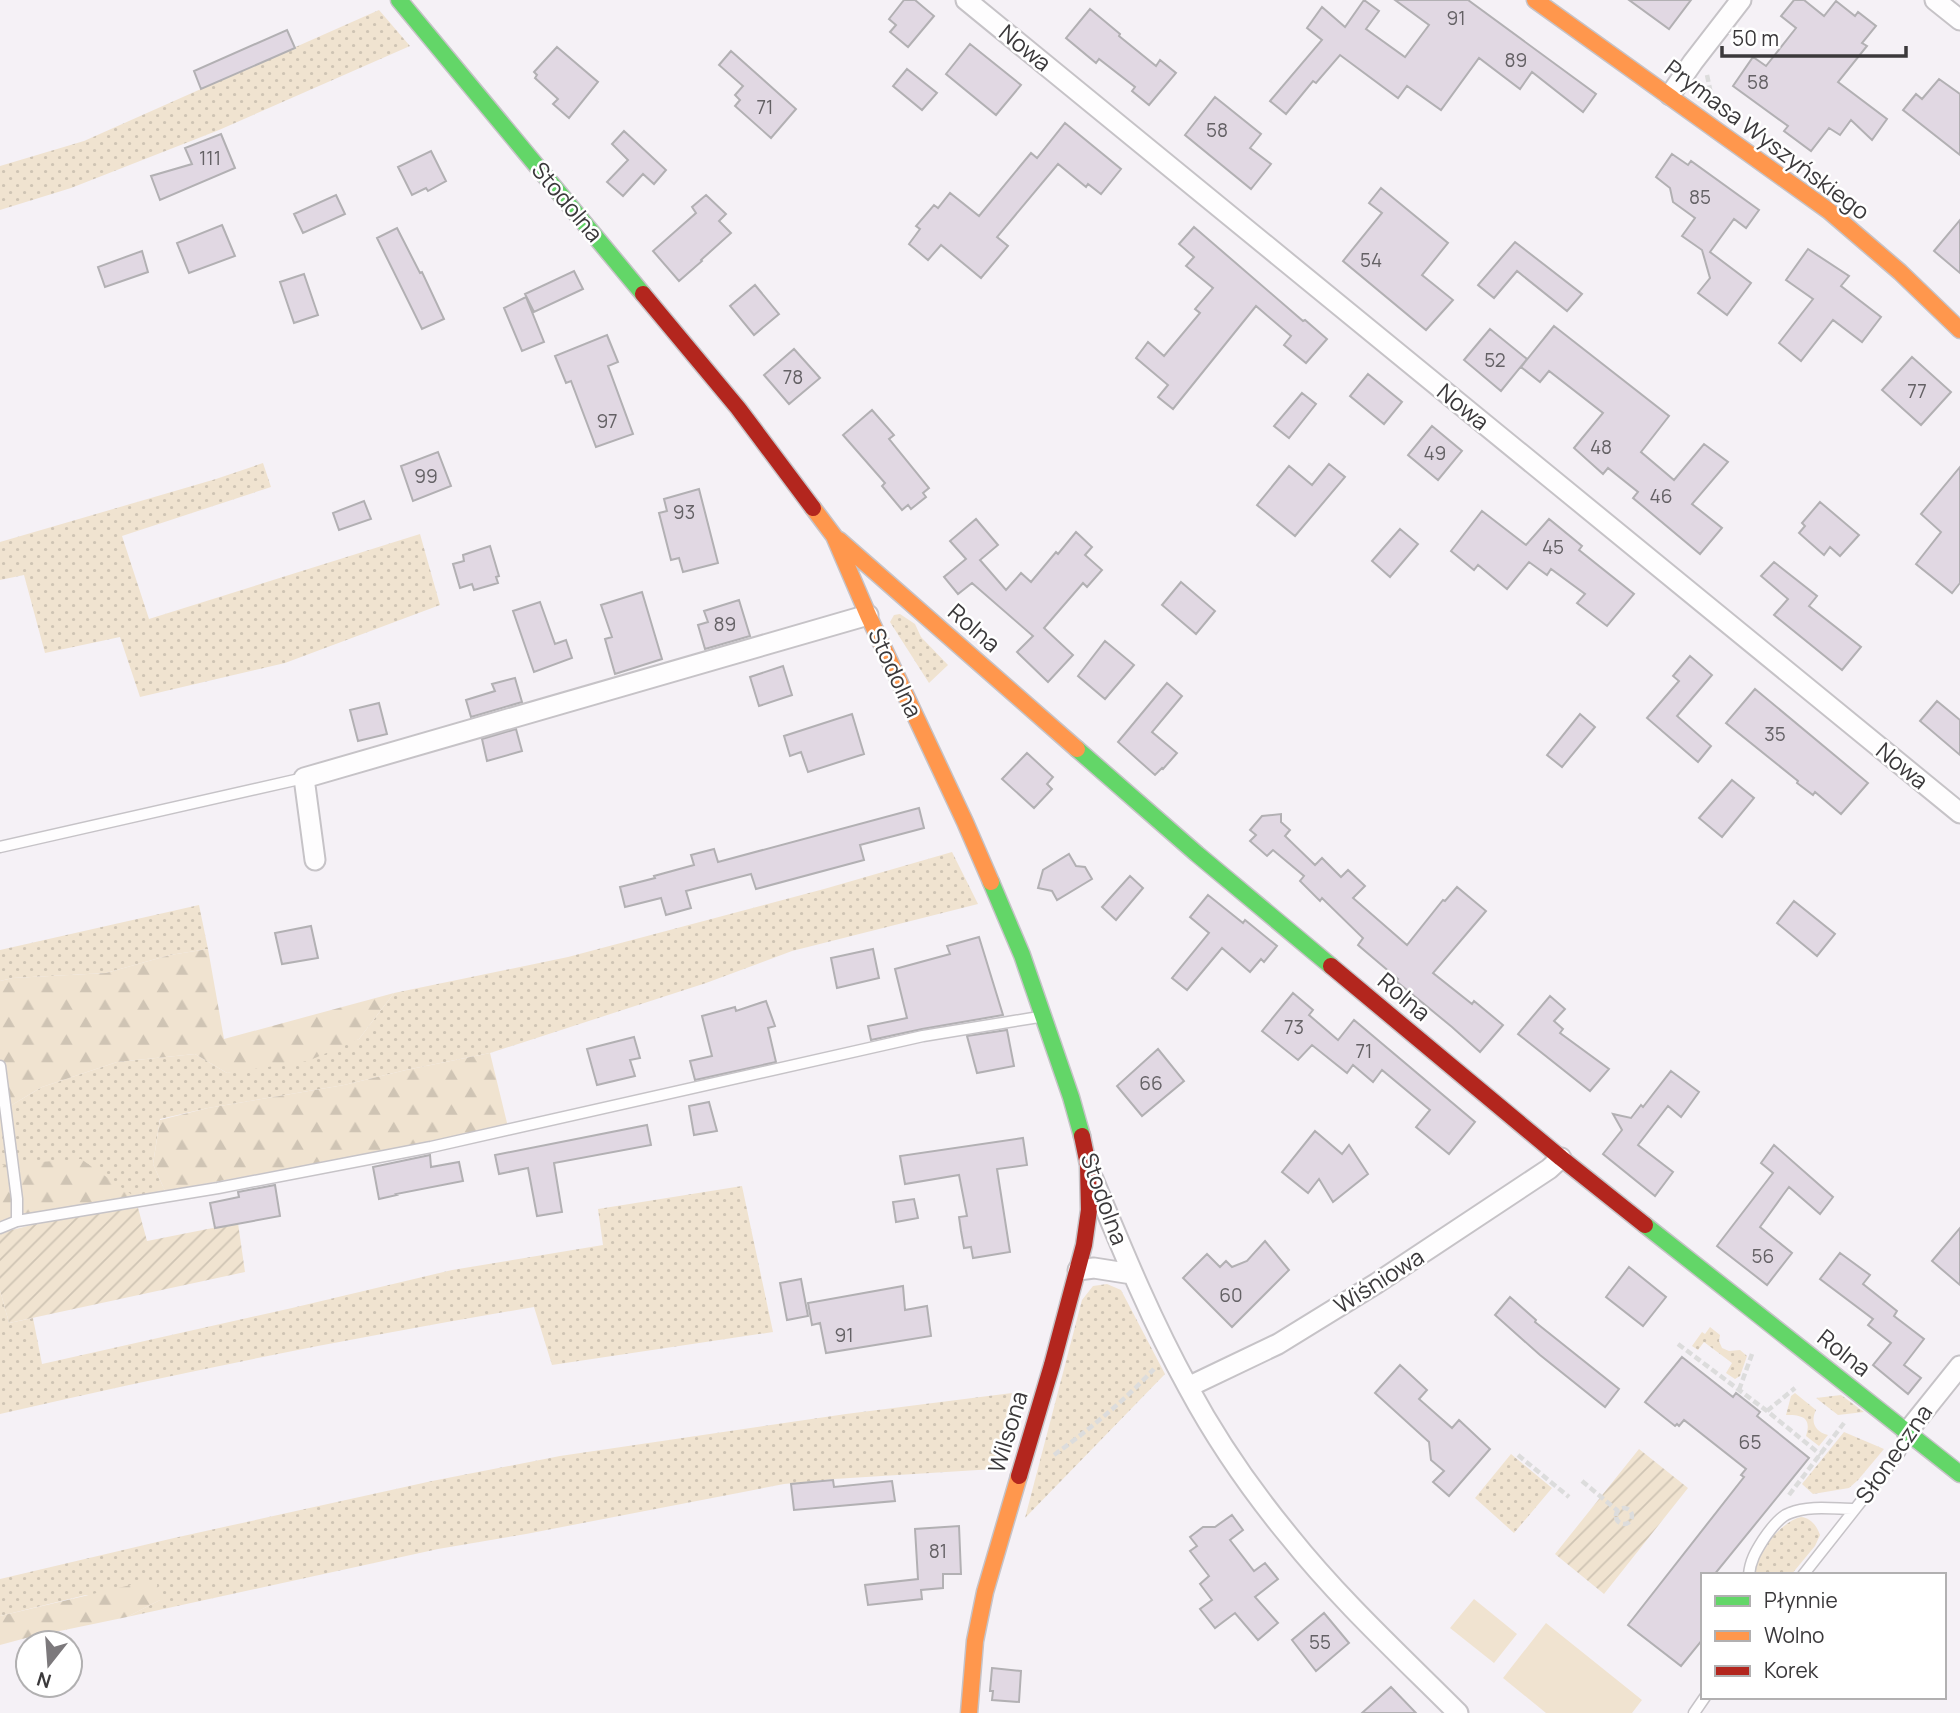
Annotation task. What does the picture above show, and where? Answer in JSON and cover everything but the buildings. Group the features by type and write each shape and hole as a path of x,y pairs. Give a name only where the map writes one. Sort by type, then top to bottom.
{"street":[{"name":"Stodolna","path":"400,0 738,408 834,536 965,822 1022,955 1080,1126 1088,1165 1132,1274 1188,1387 1233,1460 1289,1537 1354,1609 1458,1713"},
{"name":"Nowa","path":"967,0 1960,813"},
{"name":"Prymasa Wyszyńskiego","path":"1535,0 1829,211 1900,272 1960,330"},
{"path":"1670,95 1741,0"},
{"path":"1935,0 1960,20"},
{"name":"Rolna","path":"834,536 1197,854 1561,1158 1960,1474"},
{"name":"Stodolna","path":"304,778 868,615"},
{"path":"304,778 315,860"},
{"name":"Wiśniowa","path":"1188,1387 1278,1344 1355,1297 1471,1222 1561,1158"},
{"name":"Wilsona","path":"969,1713 975,1641 985,1592 1078,1270 1089,1210 1088,1165"},
{"path":"1078,1270 1094,1268 1132,1274"},
{"name":"Słoneczna","path":"1907,1432 1960,1366"}],"lane":[{"path":"0,847 304,778"},
{"path":"0,1228 17,1221 218,1188 431,1147 923,1036 1043,1017"},
{"path":"0,1066 15,1170 17,1221"},
{"name":"Słoneczna","path":"1805,1573 1900,1452 1907,1432"},
{"path":"1749,1573 1756,1552 1767,1534 1787,1513 1807,1509 1855,1509"}],"path":[{"path":"1703,69 1708,76 1712,102"},
{"path":"1678,1344 1767,1410 1821,1455"},
{"path":"1739,1390 1752,1354"},
{"path":"1055,1455 1137,1388 1154,1369"},
{"path":"1767,1410 1795,1388"},
{"path":"1782,1504 1844,1423"},
{"path":"1518,1455 1569,1497"},
{"path":"1582,1481 1618,1511"}],"green space":[{"path":"379,10 410,46 219,130 71,188 0,210 0,166 84,141"},
{"path":"263,463 271,487 122,536 149,619 420,534 440,605 285,663 140,697 120,637 45,653 24,575 0,580 0,542"},
{"path":"900,614 915,624 921,637 948,665 929,683 890,622 894,615"},
{"path":"952,852 978,904 792,951 706,983 490,1053 344,1085 160,1119 153,1164 165,1191 135,1197 0,1165 0,1112 42,1087 117,1062 195,1054 227,1073 359,1039 394,993 568,957"},
{"path":"199,905 208,949 170,955 106,973 0,981 0,950"},
{"path":"208,949 224,1039 394,993 359,1039 308,1061 227,1073 195,1054 117,1062 42,1087 0,1112 0,981 106,973 170,955"},
{"path":"490,1053 508,1127 165,1191 153,1164 160,1120 208,1108 344,1085"},
{"path":"81,1159 135,1197 0,1226 0,1165"},
{"path":"742,1186 773,1332 552,1365 534,1307 266,1356 0,1414 0,1290 9,1323 33,1318 42,1364 452,1270 603,1245 598,1209"},
{"path":"137,1204 147,1241 238,1223 245,1272 9,1323 0,1290 0,1233 63,1217"},
{"path":"1107,1284 1121,1290 1165,1374 1025,1518 1082,1300 1093,1286"},
{"path":"1710,1327 1720,1335 1722,1348 1729,1351 1740,1350 1747,1356 1740,1376 1735,1379 1726,1373 1732,1363 1704,1342 1698,1350 1692,1346 1702,1332 1705,1334"},
{"path":"1012,1393 994,1469 784,1484 438,1549 127,1617 160,1600 86,1595 0,1616 0,1579 432,1481 560,1456 846,1414"},
{"path":"1795,1393 1816,1410 1815,1426 1828,1435 1819,1446 1806,1436 1808,1425 1804,1418 1786,1415 1791,1396"},
{"path":"1841,1395 1864,1412 1838,1415 1816,1398"},
{"path":"1844,1432 1884,1449 1849,1488 1813,1494 1802,1484"},
{"path":"1639,1449 1688,1488 1604,1594 1555,1554"},
{"path":"1511,1454 1552,1488 1514,1533 1475,1498"},
{"path":"1801,1517 1811,1521 1820,1535 1815,1546 1793,1573 1755,1573 1759,1558 1770,1540 1793,1520"},
{"path":"156,1579 160,1600 127,1617 69,1629 14,1629 14,1641 0,1645 0,1616"},
{"path":"1474,1599 1517,1634 1494,1663 1450,1628"},
{"path":"1546,1623 1642,1700 1632,1713 1546,1713 1503,1678"}],"traffic: fast":[{"path":"399,0 643,294"},
{"path":"1077,749 1331,966"},
{"path":"991,882 1022,955 1082,1136"},
{"path":"1645,1225 1960,1474"}],"traffic: slow":[{"path":"1535,0 1829,211 1900,272 1960,330"},
{"path":"813,508 834,536 991,882"},
{"path":"839,540 1077,749"},
{"path":"969,1713 975,1641 985,1592 1019,1476"}],"traffic: jam":[{"path":"643,294 738,408 813,508"},
{"path":"1331,966 1645,1225"},
{"path":"1019,1476 1084,1245 1089,1210 1088,1165 1082,1136"}]}
